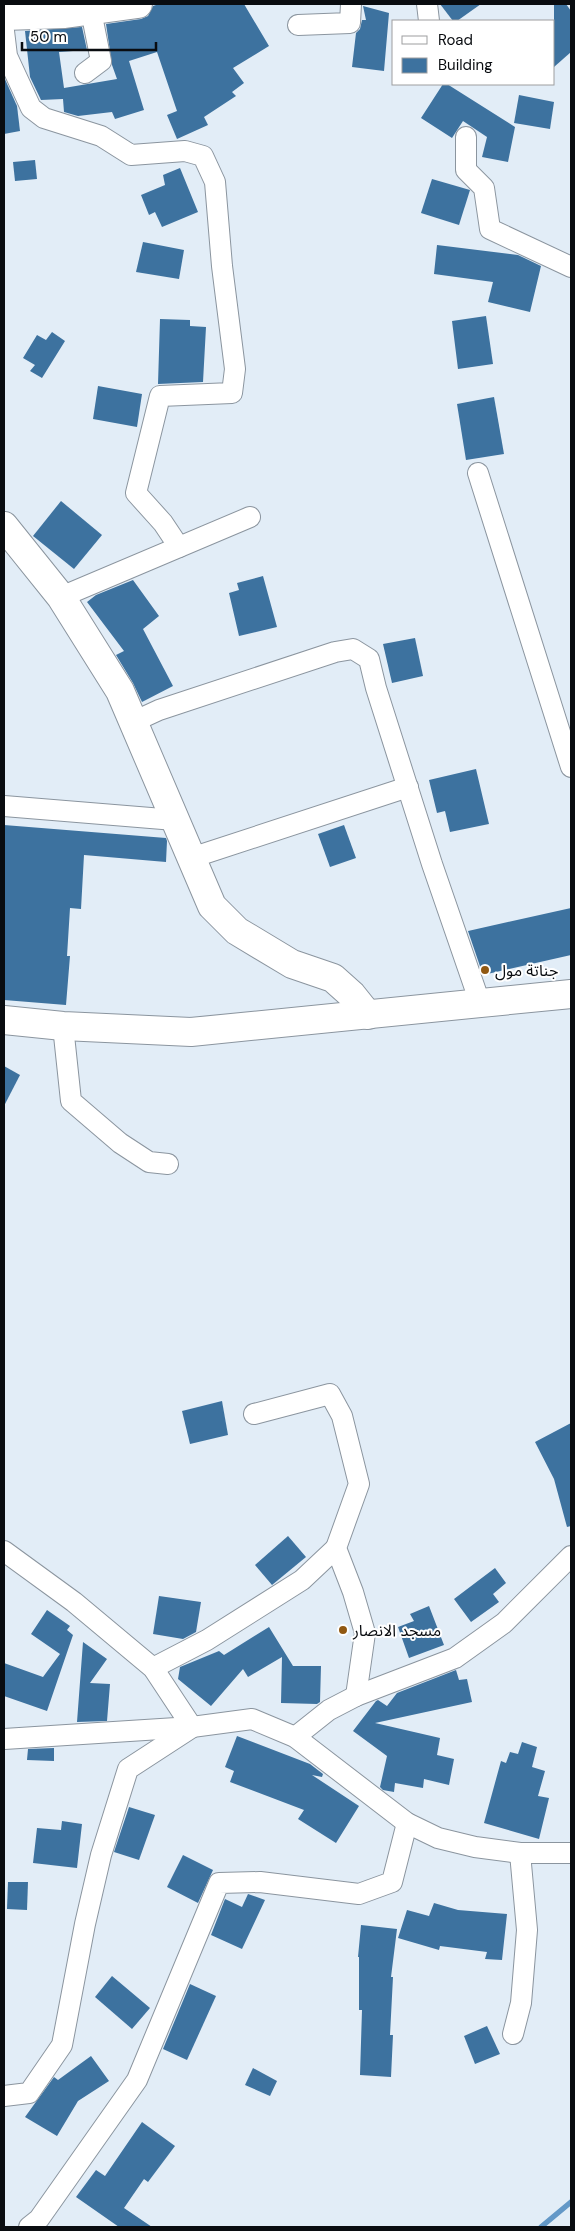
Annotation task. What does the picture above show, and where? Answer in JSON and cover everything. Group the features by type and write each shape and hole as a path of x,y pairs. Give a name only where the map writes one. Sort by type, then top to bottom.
{"street":[{"path":"4,16 91,11 138,4"},
{"path":"298,25 350,23 351,4"},
{"path":"427,4 429,20"},
{"path":"85,73 101,62 91,11"},
{"path":"4,31 7,56 31,108 44,118 102,136 131,155 184,151 203,156 215,182 222,266 235,369 232,393 160,396 136,494 163,522 179,547"},
{"path":"466,137 466,170 484,188 490,229 571,267"},
{"path":"478,473 571,767"},
{"path":"61,597 250,516"},
{"path":"4,526 61,597 120,691 212,906 237,931 292,964 333,978 352,995 368,1015"},
{"path":"133,722 159,710 334,652 353,649 369,659 376,688 480,1003"},
{"path":"191,858 408,787"},
{"path":"4,806 174,820"},
{"path":"4,1020 63,1026 191,1032 571,994"},
{"path":"63,1026 71,1101 120,1143 149,1162 168,1164"},
{"path":"153,1668 207,1640 302,1580 336,1548 359,1484 342,1416 330,1394 254,1414"},
{"path":"336,1548 353,1592 365,1634 356,1696"},
{"path":"4,1551 74,1602 153,1668 192,1726"},
{"path":"295,1737 328,1710 356,1696 455,1658 504,1623 571,1556"},
{"path":"4,1739 192,1726 252,1719 295,1737 407,1822 438,1838 475,1847 520,1853 571,1853"},
{"path":"4,2096 29,2094 62,2045 79,1952 101,1855 128,1769 192,1726"},
{"path":"30,2227 44,2212 137,2080 219,1883 260,1882 358,1894 392,1882 407,1822"},
{"path":"513,2034 521,2003 527,1930 520,1853"}],"building":[{"path":"159,4 244,4 269,46 233,68 244,83 232,92 236,96 204,117 208,125 177,139 167,115 177,111 157,52 129,61 144,110 115,119 112,112 78,116 64,112 63,99 41,100 30,77 25,31 82,27 87,50 59,52 64,88 117,79 112,65 106,24 141,19 148,16 153,6"},
{"path":"440,4 481,4 458,20 452,20"},
{"path":"554,4 566,4 571,11 571,52 555,66 555,20"},
{"path":"363,6 389,13 384,71 352,67 356,33 360,29 362,20 366,20"},
{"path":"4,77 17,106 20,131 4,134"},
{"path":"442,85 449,85 515,127 508,162 482,157 487,137 463,121 452,138 421,118"},
{"path":"519,95 554,102 550,129 514,123"},
{"path":"35,160 37,179 15,181 13,162"},
{"path":"180,168 198,212 162,227 155,212 149,215 141,195 165,185 163,175"},
{"path":"432,179 470,190 459,225 421,213"},
{"path":"143,242 184,250 179,279 136,272"},
{"path":"437,245 518,255 541,266 530,312 488,302 493,282 434,274"},
{"path":"486,316 493,364 458,369 452,321"},
{"path":"160,319 190,320 190,326 206,327 203,382 158,384"},
{"path":"52,332 65,341 42,378 30,371 35,365 23,358 37,335 46,340"},
{"path":"98,386 142,394 137,427 93,419"},
{"path":"494,397 504,454 466,460 457,404"},
{"path":"61,501 102,535 74,569 33,536"},
{"path":"263,576 277,627 239,636 229,593 239,590 237,583"},
{"path":"133,580 159,616 143,629 173,686 142,702 116,655 124,651 87,602 96,595"},
{"path":"415,638 423,676 392,683 383,644"},
{"path":"476,769 489,824 450,832 445,811 437,813 429,780"},
{"path":"4,825 166,838 166,862 84,855 81,909 70,908 67,956 70,956 66,1005 4,1000"},
{"path":"344,825 356,858 330,867 318,834"},
{"path":"571,908 571,955 483,975 468,931"},
{"path":"4,1066 20,1075 4,1106"},
{"path":"222,1401 228,1435 190,1444 182,1411"},
{"path":"571,1423 571,1526 567,1527 554,1479 535,1442"},
{"path":"288,1536 306,1557 272,1585 255,1565"},
{"path":"495,1568 506,1583 493,1594 499,1602 471,1622 454,1599"},
{"path":"159,1596 201,1602 196,1632 183,1639 153,1634"},
{"path":"429,1606 444,1645 409,1658 398,1627 414,1621 410,1614"},
{"path":"47,1610 70,1626 67,1630 73,1635 47,1711 4,1696 4,1663 43,1677 60,1654 31,1634"},
{"path":"269,1627 293,1666 321,1666 320,1702 317,1704 281,1703 282,1657 248,1677 243,1669 211,1706 178,1679 180,1667 219,1651 224,1655"},
{"path":"83,1642 107,1659 90,1683 110,1684 107,1721 77,1722"},
{"path":"456,1670 459,1680 467,1679 472,1702 375,1723 440,1738 437,1755 454,1759 449,1785 424,1779 423,1788 395,1783 394,1792 383,1790 380,1787 387,1756 353,1731 376,1701 378,1700 387,1706 397,1693"},
{"path":"237,1736 310,1764 323,1774 322,1777 312,1775 359,1806 336,1843 298,1819 304,1810 230,1782 234,1771 225,1767"},
{"path":"522,1742 537,1747 532,1767 545,1771 538,1796 549,1798 539,1839 484,1823 501,1761 506,1763 510,1752 518,1754"},
{"path":"54,1748 54,1761 27,1760 28,1749"},
{"path":"129,1807 155,1815 139,1860 114,1852"},
{"path":"62,1821 82,1824 77,1868 33,1863 37,1828 61,1830"},
{"path":"183,1855 213,1870 198,1903 167,1887"},
{"path":"8,1882 28,1882 27,1910 7,1909"},
{"path":"248,1894 265,1900 242,1949 211,1935 225,1899 242,1907"},
{"path":"434,1903 458,1910 507,1914 502,1960 485,1959 487,1952 440,1946 439,1950 398,1938 407,1910 429,1916"},
{"path":"361,1925 397,1929 391,1977 393,1977 390,2035 393,2035 391,2077 360,2075 362,2010 359,2010 358,1957"},
{"path":"112,1976 150,2008 132,2029 95,1997"},
{"path":"190,1984 216,1996 187,2060 163,2049"},
{"path":"487,2026 500,2054 475,2064 464,2036"},
{"path":"91,2056 109,2081 78,2101 57,2136 25,2117 54,2077 58,2080"},
{"path":"253,2068 277,2081 270,2096 245,2085"},
{"path":"142,2122 175,2146 148,2182 144,2179 124,2208 152,2227 119,2227 76,2197 96,2170 105,2176"}],"waterway":[{"path":"541,2227 571,2202"}],"place":[{"name":"جناتة مول","path":"485,970"},
{"name":"مسجد الانصار","path":"343,1630"}]}
